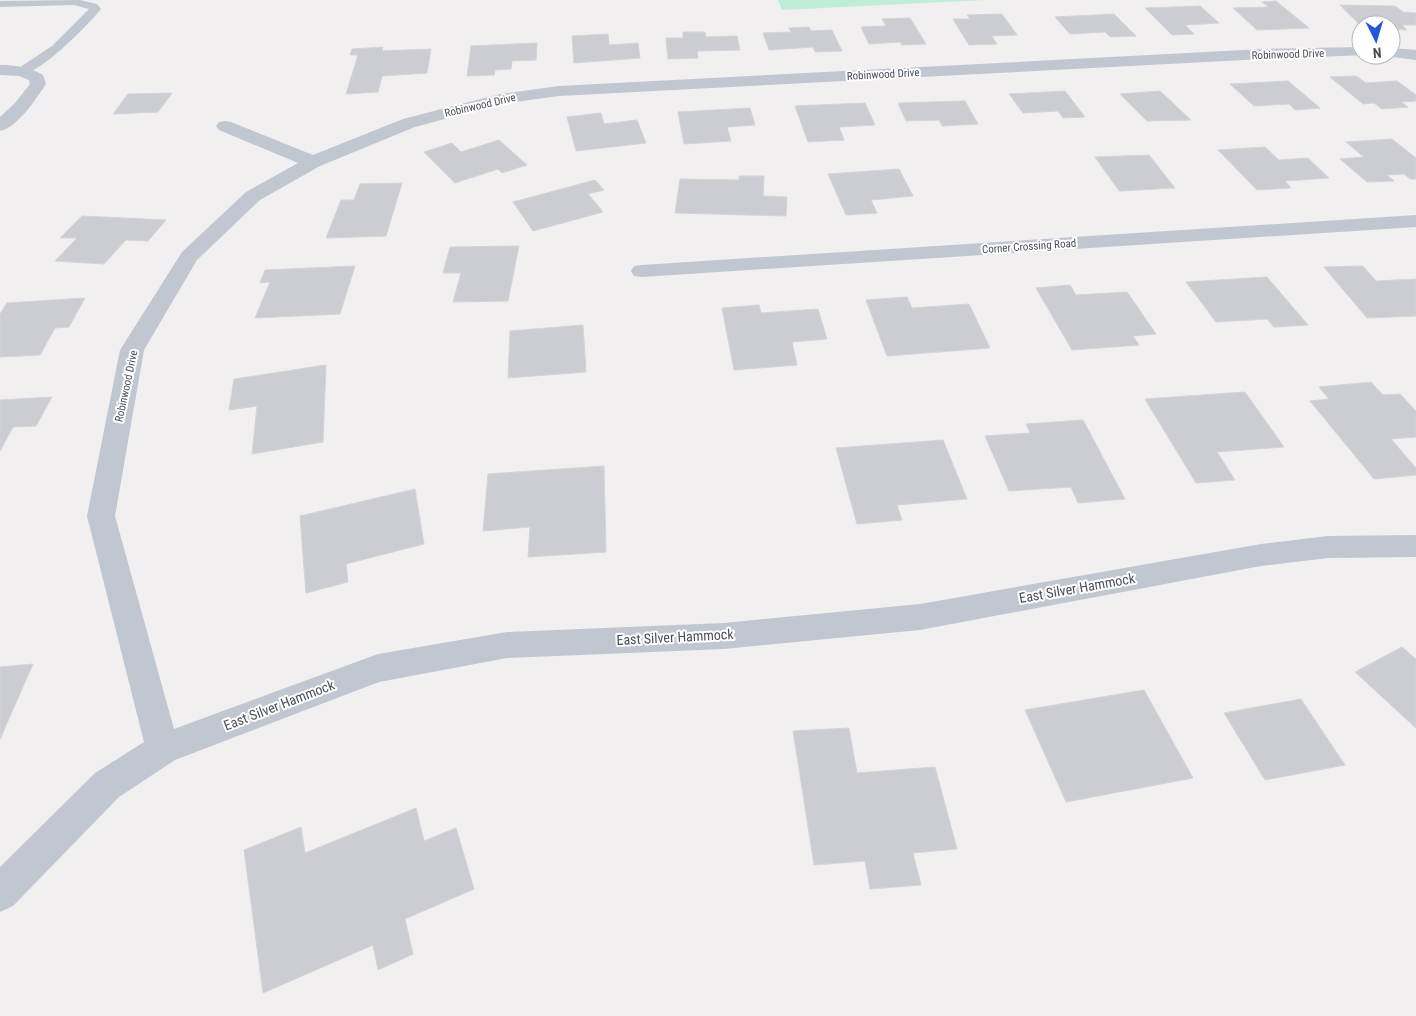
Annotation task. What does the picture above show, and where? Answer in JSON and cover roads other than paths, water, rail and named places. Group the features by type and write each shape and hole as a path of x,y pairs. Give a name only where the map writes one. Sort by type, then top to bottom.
{"street":[{"name":"Robinwood Drive","path":"163,749 101,516 132,350 189,256 253,196 313,162 410,123 500,99 559,91 1263,54 1351,52"},
{"path":"1401,54 1416,55"},
{"path":"0,70 30,72 37,78 38,84 21,107 0,126"},
{"path":"225,126 313,162"},
{"name":"Corner Crossing Road","path":"642,271 1416,221"},
{"name":"East Silver Hammock","path":"0,893 107,785 163,749 378,668 507,645 724,636 920,617 1262,555 1328,546 1416,546"}],"lane":[{"path":"0,4 74,2 85,3 93,6 95,9 56,49 23,71"}]}
